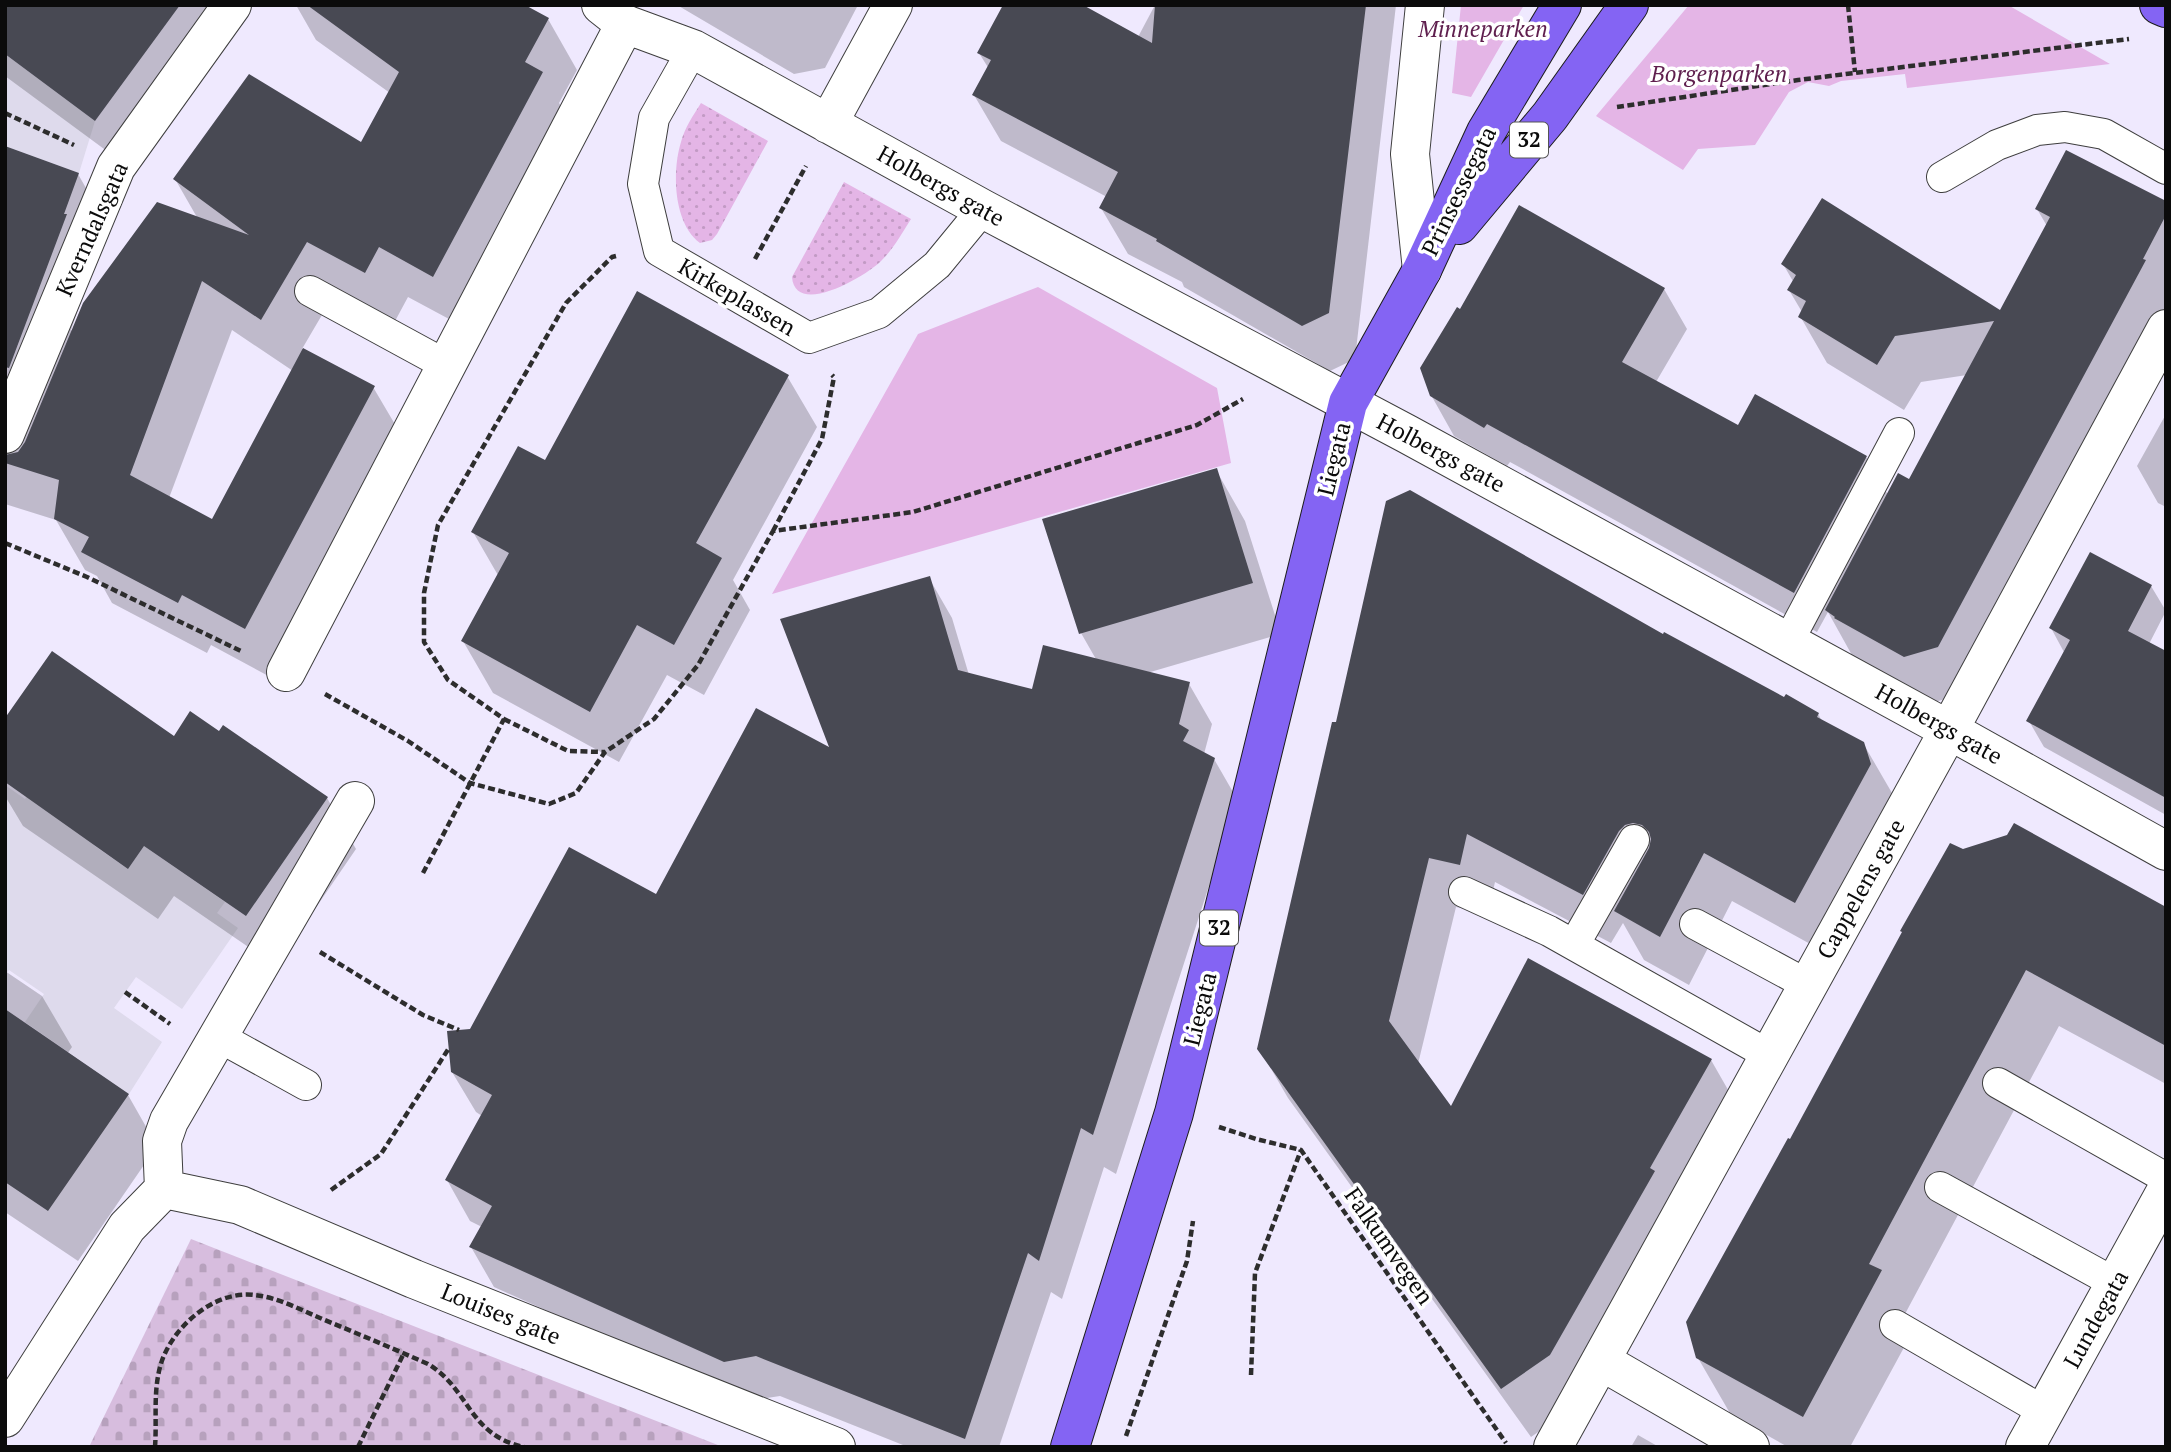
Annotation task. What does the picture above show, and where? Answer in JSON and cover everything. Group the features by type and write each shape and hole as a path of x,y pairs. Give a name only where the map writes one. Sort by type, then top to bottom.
{"main road":[{"name":"Prinsessegata","path":"1348,403 1422,270 1486,132 1562,5"},
{"name":"Prinsessegata","path":"1422,270 1550,116 1629,5"},
{"path":"2159,5 2166,8"},
{"name":"Liegata","path":"1070,1447 1184,1076 1348,403"}],"street":[{"name":"Kverndalsgata","path":"5,434 116,167 232,5"},
{"path":"828,124 893,5"},
{"path":"1422,270 1410,154 1425,5"},
{"path":"286,672 446,365 613,15"},
{"name":"Holbergs gate","path":"613,15 693,49 984,209 1788,642 2166,851"},
{"name":"Cappelens gate","path":"1553,1447 1949,730 2166,329"},
{"path":"5,1418 127,1227 164,1189 162,1141 169,1121 355,801"},
{"name":"Louises gate","path":"164,1189 240,1205 414,1279 836,1447"},
{"name":"Lundegata","path":"2025,1447 2166,1191"},
{"path":"1601,1361 1750,1447"}],"lane":[{"name":"Kirkeplassen","path":"693,49 654,118 643,184 659,251 809,338 879,313 937,265 984,209"},
{"path":"1942,177 1997,145 2036,130 2065,127 2104,134 2166,169"},
{"path":"310,291 446,365"},
{"path":"1788,642 1899,433"},
{"path":"1574,945 1634,840"},
{"path":"1464,892 1574,945 1769,1055"},
{"path":"1695,924 1808,985"},
{"path":"219,1037 306,1085"},
{"path":"1998,1083 2166,1178"},
{"path":"1940,1187 2115,1283"},
{"path":"1895,1325 2045,1412"}],"path":[{"path":"1848,5 1855,72"},
{"path":"1550,116 1855,72 2139,38"},
{"path":"5,113 116,167"},
{"path":"736,297 808,163"},
{"path":"605,752 568,751 504,719 448,680 424,642 424,593 439,525 566,303 612,257 659,251"},
{"path":"470,783 548,804 576,793 605,752 654,719 698,665 822,439 834,377 809,338"},
{"path":"773,531 913,512 1197,425 1252,394"},
{"path":"423,873 504,719"},
{"path":"282,929 423,1015 459,1030"},
{"path":"125,992 178,1030"},
{"path":"331,1191 381,1154 449,1048"},
{"path":"1209,1124 1301,1150 1255,1273 1251,1375"},
{"name":"Falkumvegen","path":"1301,1150 1508,1447"},
{"path":"155,1447 154,1396 160,1366 168,1345 185,1325 204,1309 228,1296 254,1294 281,1302 404,1353 441,1372 488,1431 507,1443 524,1447"},
{"path":"358,1447 404,1353"}],"green space":[{"name":"Minneparken","path":"1461,5 1524,5 1471,97 1452,93"},
{"name":"Borgenparken","path":"1689,5 2008,5 2110,64 1907,88 1905,74 1841,81 1829,86 1808,82 1789,92 1755,145 1698,149 1683,170 1596,116"},
{"path":"701,103 768,141 717,234 712,240 700,243 684,223 677,196 676,167 683,137"},
{"path":"844,182 911,219 890,251 874,267 832,290 805,294 796,289 792,277"},
{"path":"1038,287 1217,388 1231,463 772,594 918,334"},
{"path":"191,1239 723,1447 89,1447"}],"shaded area":[{"path":"5,54 95,121 79,173 5,146"},
{"path":"39,778 96,847 128,869 144,846 225,902 217,913 238,928 182,1009 136,977 114,1008 162,1042 129,1094 25,1022 44,994 9,970 5,975 5,785 25,799"}],"building":[{"path":"5,5 180,5 95,121 5,54"},
{"path":"307,5 525,5 549,18 525,62 543,72 433,277 379,247 365,273 307,242 261,320 202,281 130,475 212,519 303,348 375,386 245,629 182,595 178,603 81,552 89,537 54,519 59,480 5,463 5,455 18,452 25,442 83,303 157,202 249,235 173,179 249,74 361,142 399,72"},
{"path":"1003,5 1083,5 1152,43 1155,5 1366,5 1329,313 1302,326 1156,241 1157,239 1099,208 1118,172 972,95 991,60 977,53"},
{"path":"5,146 79,173 64,214 67,214 9,368 5,367"},
{"path":"2066,150 2166,201 2166,215 2143,259 2146,260 1938,647 1904,657 1834,618 1825,610 1898,473 1909,479 1994,321 1895,336 1877,365 1798,317 1806,301 1787,290 1796,275 1781,264 1822,198 2000,310 2050,217 2035,209"},
{"path":"1519,205 1665,288 1622,362 1738,425 1755,394 1867,456 1794,593 1487,424 1484,428 1430,396 1420,368 1457,307 1460,309"},
{"path":"637,291 789,375 696,543 722,558 674,645 637,625 590,712 461,641 509,553 471,532 518,446 545,460"},
{"path":"1217,468 1253,583 1079,634 1042,519"},
{"path":"1410,490 1663,634 1664,632 1819,713 1817,717 1864,742 1871,764 1795,903 1704,853 1660,937 1614,911 1649,848 1649,832 1642,825 1625,825 1619,831 1583,895 1467,834 1460,865 1429,858 1389,1021 1451,1106 1528,958 1712,1059 1650,1168 1655,1171 1550,1355 1501,1389 1257,1049 1386,501"},
{"path":"2090,552 2152,585 2128,631 2166,651 2166,798 2026,721 2070,640 2049,628"},
{"path":"930,576 958,670 1032,689 1043,645 1190,682 1179,724 1189,730 1183,741 1215,758 1093,1135 1081,1128 1039,1261 1028,1253 965,1439 756,1356 724,1362 469,1247 492,1206 445,1180 492,1095 451,1072 447,1031 470,1029 569,847 656,894 756,708 829,747 780,619"},
{"path":"52,651 174,736 190,711 219,731 223,725 328,797 246,916 144,846 128,869 5,782 5,718"},
{"path":"2014,823 2166,907 2166,1046 2026,970 1869,1264 1882,1270 1803,1417 1696,1358 1686,1322 1788,1138 1790,1139 1902,932 1900,931 1950,843 1963,849 2007,835"},
{"path":"5,1009 129,1094 48,1211 5,1182"}]}
